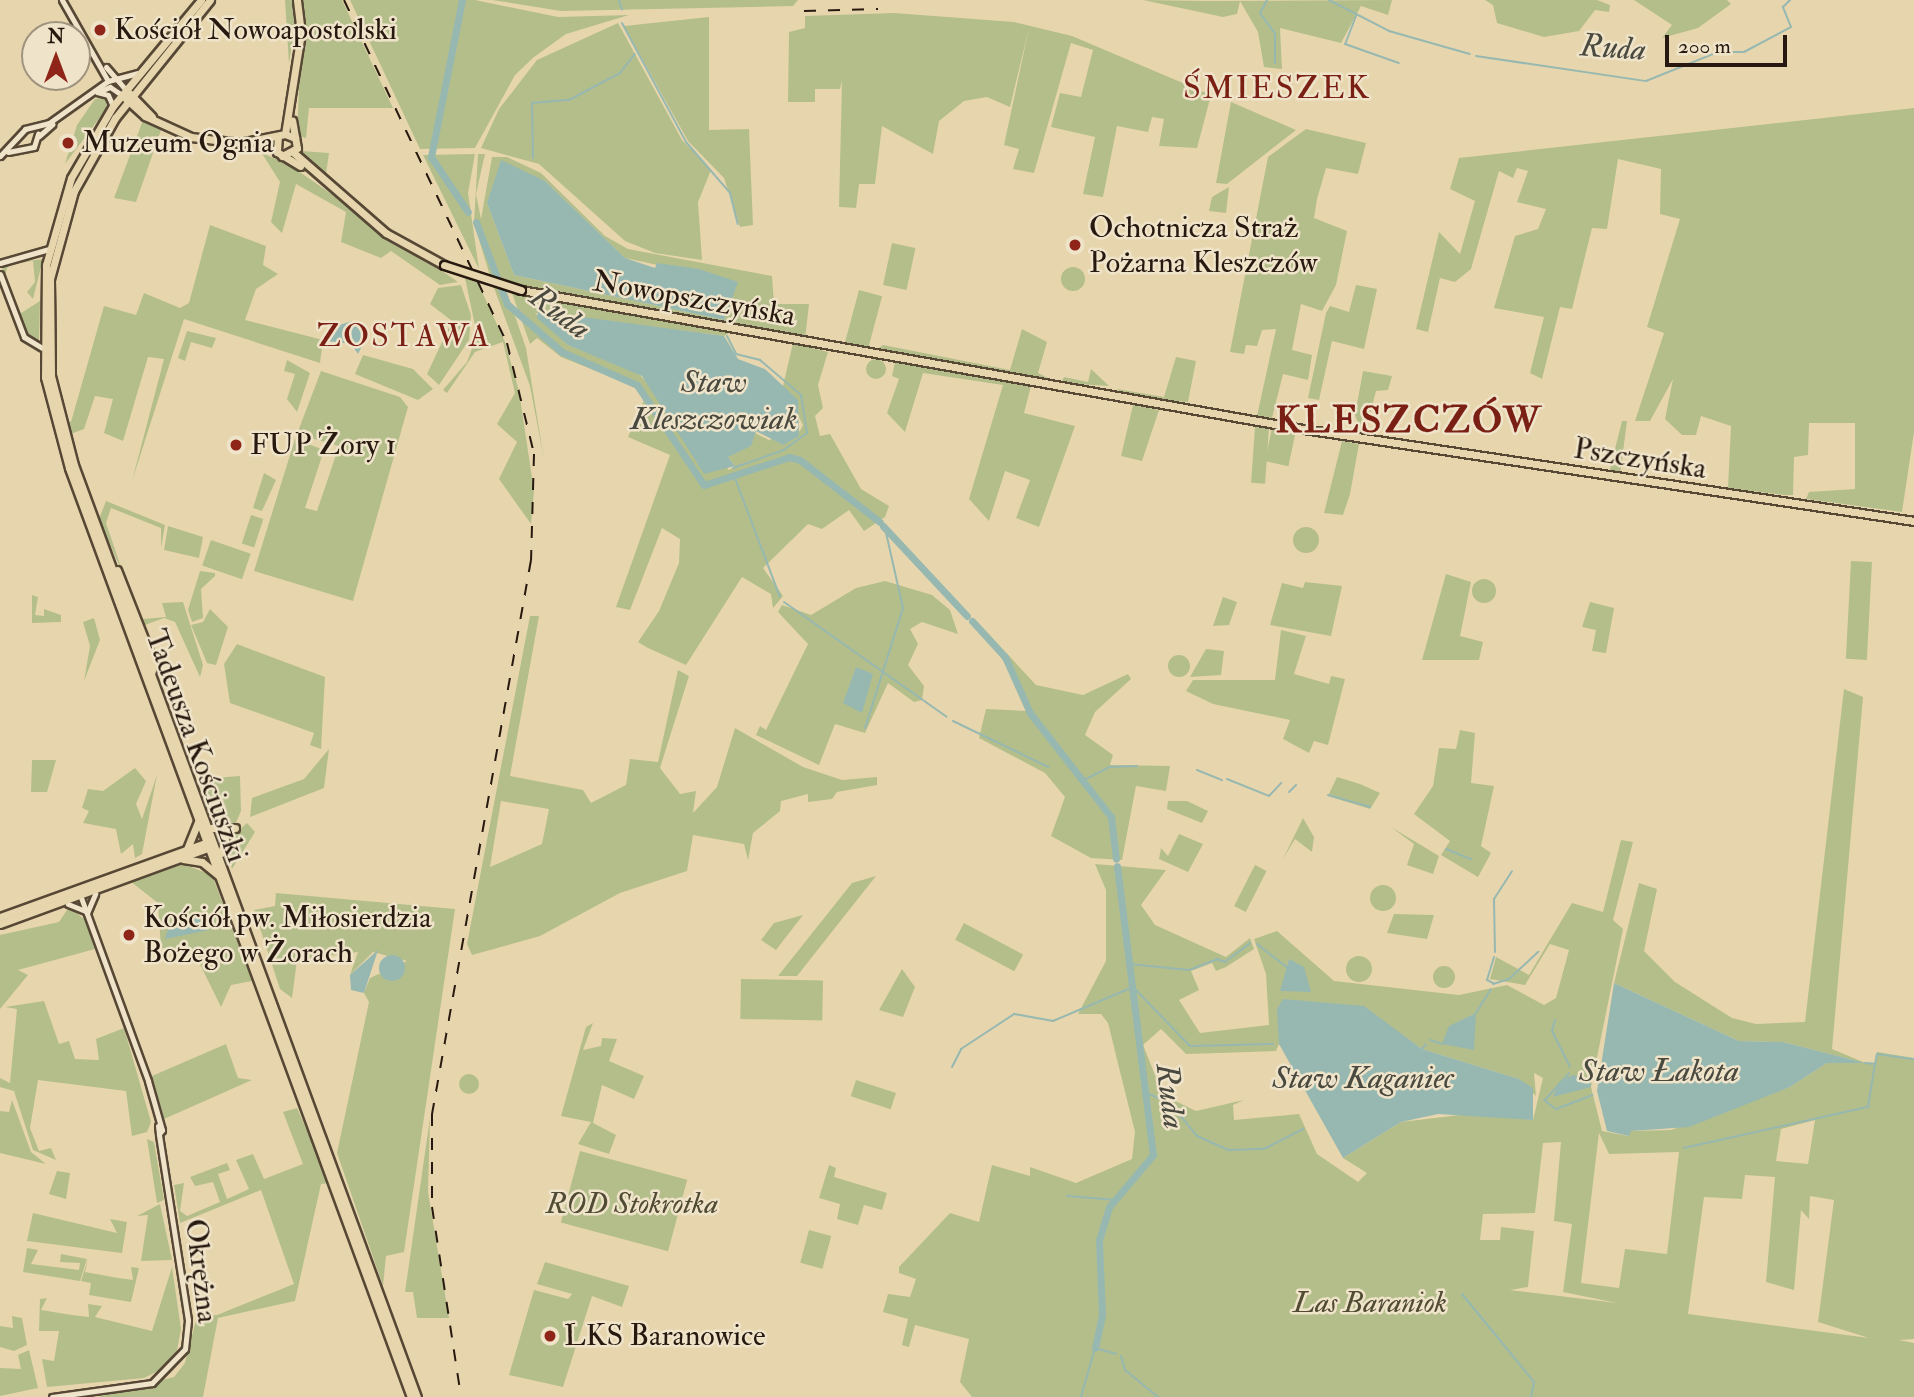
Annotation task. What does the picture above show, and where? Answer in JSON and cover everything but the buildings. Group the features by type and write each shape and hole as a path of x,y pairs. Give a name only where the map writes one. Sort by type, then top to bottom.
{"main road":[{"path":"45,347 48,293 62,223 143,69 201,0"},
{"path":"45,347 49,249 71,177 113,106 145,79 211,0"},
{"path":"127,95 135,110 191,137 274,146 282,156 294,153 292,105 300,33 297,0"},
{"path":"145,79 140,96 145,110"},
{"path":"127,95 156,121"},
{"path":"274,146 292,105"},
{"path":"115,118 135,110"},
{"path":"240,143 281,135 295,138"},
{"name":"Nowopszczyńska","path":"294,153 302,167"},
{"name":"Nowopszczyńska","path":"282,156 302,167 386,233 444,265 521,290 1110,395"},
{"name":"Tadeusza Kościuszki","path":"45,347 61,424 151,674 211,828 221,878 411,1397"},
{"name":"Tadeusza Kościuszki","path":"45,347 61,445 198,814 212,843 221,854 417,1397"},
{"name":"Pszczyńska","path":"1110,395 1914,521"},
{"path":"186,850 196,835 198,814"},
{"path":"211,828 235,828"},
{"path":"221,854 225,840"},
{"path":"0,916 80,895 186,850 212,843"},
{"path":"0,924 68,904 80,895 95,894 212,843"},
{"path":"178,859 202,862 221,878"}],"street":[{"path":"62,0 127,95"},
{"path":"106,67 108,81"},
{"path":"2,154 24,146 36,146 37,133 108,81 119,80 143,69"},
{"path":"2,154 20,139 23,131 37,133 97,92 110,87 127,95"},
{"path":"97,92 109,96 113,106"},
{"path":"20,139 24,146"},
{"path":"0,263 49,249"},
{"path":"0,274 24,337 45,347"},
{"path":"87,914 95,894"},
{"path":"80,895 87,914"},
{"path":"68,904 87,914"},
{"name":"Okrężna","path":"52,1397 152,1383 185,1349 188,1320 158,1126 148,1081 87,914"}],"green space":[{"path":"285,0 293,0 296,17 289,64"},
{"path":"303,0 342,0 393,108 309,108 306,138 297,135"},
{"path":"350,0 475,0 558,17 629,15 566,34 534,57 515,75 475,148 420,149"},
{"path":"492,0 798,0 793,6 561,11"},
{"path":"1143,0 1392,0 1388,15 1361,6 1341,43 1280,28 1282,69 1264,67 1258,32 1240,1 1237,14 1223,17"},
{"path":"1485,0 1597,0 1610,5 1609,12 1595,10 1579,31 1544,37 1497,23 1493,5"},
{"path":"1634,0 1727,0 1731,4 1698,28 1662,38 1672,25"},
{"path":"894,13 1014,22 1072,36 1211,95 1197,148 1159,146 1164,119 1152,117 1148,132 1117,126 1103,197 1083,194 1095,137 1051,127 1060,93 1081,97 1093,50 1071,43 1034,173 1013,169 1019,149 1004,145 1029,28 1010,107 987,97 964,101 939,121 933,154 882,126 875,184 859,184 856,208 839,207 842,81 840,89 815,89 815,102 788,102 789,32 805,28 805,16"},
{"path":"709,17 709,130 749,129 753,225 740,227 724,178 688,141 624,26"},
{"path":"618,23 682,140 711,170 698,202 702,260 655,253 625,241 539,164 481,148 499,109 537,60"},
{"path":"105,97 107,108 65,164 77,125 95,99"},
{"path":"1231,102 1296,130 1227,184 1216,183"},
{"path":"1914,108 1914,432 1902,512 1806,499 1809,492 1855,489 1855,423 1809,423 1808,455 1794,457 1793,495 1785,495 1728,488 1731,426 1701,416 1696,435 1682,435 1665,419 1673,379 1650,421 1635,421 1664,333 1647,327 1680,219 1660,214 1661,169 1618,159 1607,229 1592,228 1572,309 1560,307 1542,379 1530,373 1544,317 1494,308 1515,236 1538,229 1546,209 1517,202 1528,171 1517,168 1513,178 1499,171 1471,269 1455,282 1440,278 1428,332 1416,329 1439,232 1460,254 1475,201 1450,189 1459,158"},
{"path":"143,120 161,130 136,202 114,198"},
{"path":"1306,129 1366,143 1358,174 1326,168 1317,199 1314,218 1347,231 1336,285 1322,311 1301,304 1292,350 1312,355 1308,380 1283,374 1272,418 1257,416 1276,329 1262,330 1257,346 1246,345 1244,354 1230,352 1268,157"},
{"path":"302,151 329,153 325,181 298,155"},
{"path":"261,152 294,168 458,282 440,285 391,251 381,258 341,242 346,212 296,184 282,233 271,222 280,182"},
{"path":"475,154 468,193 479,269 423,155"},
{"path":"478,154 485,154 476,194 481,219 492,157 507,157 541,173 605,236 628,249 772,276 774,304 809,304 805,339 491,279 474,223","holes":["545,181 625,258 737,282 724,320 514,275 487,203"]},
{"path":"1229,187 1226,213 1209,211 1212,197"},
{"path":"210,225 266,246 263,265 278,274 256,289 245,320 323,340 320,363 184,319 132,481 164,359 148,357 123,441 104,433 113,399 95,396 84,429 68,435 64,419 71,422 104,306 136,315 144,293 180,308 189,303"},
{"path":"892,243 915,248 907,290 883,285"},
{"path":"43,259 33,299 27,292 35,282 33,261 8,265 5,276 2,268 6,264"},
{"path":"1073,267 1084,274 1085,279 1078,290 1073,291 1062,284 1061,279 1068,268"},
{"path":"465,278 478,283 505,342 519,391 534,491 531,524 499,479 517,442 497,424 515,393 503,342 475,352 447,393 443,390 467,362 477,335"},
{"path":"461,285 471,315 469,340 439,385 427,374 452,321 430,304 438,288"},
{"path":"1356,285 1377,289 1364,349 1332,341 1319,400 1308,398 1326,313 1330,306 1349,312"},
{"path":"494,288 506,290 526,348 544,460 530,386"},
{"path":"859,290 882,296 868,348 845,342"},
{"path":"512,293 731,332 724,336 535,313 568,345 637,372 729,470 735,466 728,457 753,432 769,440 800,431 803,425 783,386 793,343 828,352 818,385 823,408 815,416 820,436 830,434 861,489 889,506 885,517 864,531 849,510 822,529 808,524 763,568 783,596 773,608 771,594 742,577 686,665 638,642 659,611 679,563 680,539 662,528 630,610 616,607 670,455 628,437 645,398 636,387 561,357 537,338 530,344"},
{"path":"40,301 39,340 26,334 18,315"},
{"path":"1022,329 1047,342 1038,373 1056,382 876,350 883,345 1010,370"},
{"path":"187,331 216,338 212,348 191,342 185,361 178,358"},
{"path":"363,355 413,369 433,389 418,400 355,374"},
{"path":"1176,357 1196,361 1188,402 1163,400 1120,392 1117,389 1164,397"},
{"path":"872,359 880,359 886,369 880,379 872,379 866,373 866,365"},
{"path":"287,360 310,373 297,412 287,399 295,374 284,371"},
{"path":"895,362 1031,386 1024,413 1075,426 1039,527 1016,518 1030,480 1005,471 989,521 969,499 1003,385 923,373 905,432 887,413 899,379 892,376"},
{"path":"1091,369 1109,386 1061,383 1064,377 1088,382"},
{"path":"321,371 400,397 408,407 353,601 254,571 295,439 324,450 305,508 317,511 339,446 297,434"},
{"path":"1363,371 1392,376 1388,390 1376,391 1365,433 1352,431 1359,425 1355,415"},
{"path":"1133,405 1159,410 1142,461 1121,456"},
{"path":"1622,421 1627,421 1620,475 1609,473"},
{"path":"1255,427 1269,428 1265,484 1251,483"},
{"path":"1272,428 1295,433 1288,466 1265,461"},
{"path":"1342,441 1359,444 1350,494 1343,515 1324,513"},
{"path":"264,473 276,480 262,511 253,508"},
{"path":"106,501 165,525 161,548 161,528 111,508 106,523 124,576 99,519"},
{"path":"251,515 263,519 254,548 242,544"},
{"path":"168,526 203,537 199,558 164,550"},
{"path":"1306,527 1315,531 1319,540 1315,549 1306,553 1297,549 1293,540 1297,531"},
{"path":"211,540 251,554 242,579 202,566"},
{"path":"1851,561 1872,562 1867,660 1846,659"},
{"path":"200,571 215,573 215,576 201,589 203,618 192,622 188,610"},
{"path":"1446,574 1471,582 1460,636 1483,642 1479,660 1422,660"},
{"path":"1484,579 1493,582 1496,591 1493,600 1484,603 1475,600 1472,591 1475,582"},
{"path":"885,581 932,595 950,610 958,634 922,622 910,629 918,644 908,665 924,686 922,700 914,702 888,683 865,733 835,724 819,765 756,735 760,726 766,730 808,644 778,612 782,605 811,615 856,588"},
{"path":"1305,582 1342,586 1331,636 1270,625 1282,583 1303,588"},
{"path":"32,595 38,597 35,615 44,616 44,609 61,615 61,622 32,623"},
{"path":"1223,597 1237,602 1229,625 1213,626"},
{"path":"183,602 203,665 200,677 175,622 164,618 145,625 143,619 166,617 162,603"},
{"path":"1590,602 1614,608 1606,653 1592,651 1596,630 1582,627"},
{"path":"210,609 228,627 216,665 207,663 191,625 203,622"},
{"path":"530,616 539,616 510,776 583,790 591,803 626,785 630,759 658,762 678,670 689,676 660,768 680,794 696,791 693,813 717,787 735,728 803,767 842,780 877,777 877,785 837,792 832,799 808,802 808,794 781,801 780,811 753,833 748,860 744,844 693,835 687,871 620,893 540,936 472,955 467,944","holes":["501,801 549,809 542,844 490,867"]},
{"path":"94,618 100,640 84,681 90,646 83,622"},
{"path":"974,618 1036,685 1083,695 1128,674 1131,679 1095,712 1085,735 1113,755 1110,765 1170,766 1166,791 1136,786 1122,860 1091,858 1051,836 1065,797 1045,773 979,738 986,709 1026,711 1007,666"},
{"path":"1281,630 1306,636 1294,674 1329,684 1331,676 1345,679 1328,745 1314,741 1309,753 1283,739 1290,720 1213,704 1186,691 1193,680 1275,680"},
{"path":"237,644 325,677 321,749 310,745 314,733 230,703 224,664"},
{"path":"1206,649 1224,651 1221,675 1190,677"},
{"path":"1179,655 1187,658 1190,666 1187,674 1179,677 1171,674 1168,666 1171,658"},
{"name":"Las Baraniok","path":"1844,689 1863,697 1832,1049 1863,1062 1876,1063 1877,1052 1914,1058 1914,1339 1899,1340 1914,1343 1914,1397 972,1397 960,1382 969,1339 915,1325 909,1347 902,1345 908,1319 883,1312 888,1294 910,1297 916,1279 899,1273 899,1267 950,1213 979,1222 992,1165 1030,1176 1030,1167 1076,1183 1132,1159 1135,1132 1108,1023 1101,1014 1078,1014 1106,961 1106,890 1095,864 1166,870 1141,905 1155,925 1226,957 1250,938 1254,949 1226,967 1216,971 1212,963 1191,971 1199,990 1179,1000 1200,1033 1269,1025 1266,974 1254,939 1277,931 1334,981 1459,995 1507,985 1544,1005 1556,998 1569,950 1550,944 1525,985 1490,979 1496,957 1529,975 1572,903 1603,912 1621,840 1633,842 1613,920 1623,929 1591,1087 1602,1131 1628,1136 1630,1131 1671,1130 1790,1087 1827,1063 1860,1062 1783,1042 1739,1041 1614,983 1639,883 1657,889 1644,951 1675,982 1732,1018 1756,1024 1805,1022","holes":["1161,1029 1186,1054 1276,1051 1279,1044 1400,1034 1422,1049 1519,1079 1536,1096 1534,1073 1543,1078 1533,1120 1477,1113 1401,1122 1343,1158 1367,1173 1358,1182 1317,1154 1299,1114 1234,1120 1233,1105 1244,1100 1196,1111 1163,1095 1143,1045","1815,1120 1808,1164 1776,1161 1781,1129","1599,1133 1609,1154 1679,1152 1667,1254 1625,1249 1619,1288 1581,1283","1561,1142 1554,1221 1572,1224 1563,1292 1617,1303 1510,1290 1528,1287 1534,1231 1501,1227 1500,1240 1480,1240 1483,1214 1535,1213 1543,1143","1745,1175 1775,1177 1766,1282 1794,1290 1801,1210 1809,1219 1810,1196 1834,1200 1818,1322 1869,1338 1688,1314 1704,1197 1742,1199"]},
{"path":"1460,730 1475,733 1471,783 1494,786 1481,846 1491,853 1478,877 1441,855 1450,841 1414,814 1433,786 1439,748 1456,749"},
{"path":"329,749 324,788 250,817 252,798 304,779"},
{"path":"32,760 56,760 47,792 31,792"},
{"path":"135,768 146,781 136,804 142,819 157,775 142,854 135,858 133,844 121,854 116,829 83,823 89,811 82,808 88,789 103,791"},
{"path":"240,776 241,811 235,825 214,826 202,791 212,787 214,778"},
{"path":"1337,777 1380,793 1370,809 1328,796"},
{"path":"1168,801 1187,801 1208,811 1202,823 1167,809"},
{"path":"1303,818 1314,837 1312,852 1295,839 1283,859"},
{"path":"247,823 255,832 232,869 226,842"},
{"path":"1391,827 1439,856 1433,874 1407,865 1414,844"},
{"path":"1179,834 1203,844 1188,872 1159,859 1161,848 1168,856"},
{"path":"180,863 212,875 252,981 231,985 221,1007 192,948 161,948 158,903 130,881"},
{"path":"1255,865 1267,871 1246,912 1234,906"},
{"path":"876,876 797,976 778,976 852,883"},
{"path":"1383,885 1392,889 1396,898 1392,907 1383,911 1374,907 1370,898 1374,889"},
{"path":"276,893 455,909 404,1252 386,1256 383,1286 337,1153 369,1002 364,993 370,978 407,961 373,952 350,975 358,952 297,960 292,998 280,989 254,910 275,906"},
{"path":"69,907 84,919 95,949 18,970 28,975 0,1009 0,935 59,922"},
{"path":"1394,914 1434,915 1427,939 1387,933"},
{"path":"803,915 776,950 761,940 774,923"},
{"path":"964,923 1023,954 1014,971 955,940"},
{"path":"1359,956 1368,960 1372,969 1368,978 1359,982 1350,978 1346,969 1350,960"},
{"path":"1444,966 1454,973 1455,977 1448,987 1444,988 1434,981 1433,977 1440,967"},
{"path":"902,969 915,987 903,1017 879,1010"},
{"path":"741,979 823,980 822,1020 740,1019"},
{"path":"44,1001 59,1044 69,1041 75,1059 99,1060 96,1039 124,1028 151,1122 147,1132 132,1136 126,1091 38,1080 30,1128 39,1151 51,1148 56,1160 33,1150 14,1091 0,1087 0,1078 10,1083 17,1009 5,1007"},
{"path":"593,1023 583,1050 601,1046 602,1038 617,1039 609,1061 644,1076 634,1099 602,1085 593,1123 616,1135 609,1154 578,1144 591,1122 561,1116 586,1027"},
{"path":"226,1044 238,1078 252,1080 164,1119 152,1076"},
{"path":"469,1074 476,1077 479,1084 476,1091 469,1094 462,1091 459,1084 462,1077"},
{"path":"856,1080 896,1093 891,1109 851,1096"},
{"path":"12,1100 31,1152 46,1164 0,1153 0,1111 9,1112"},
{"path":"297,1108 330,1183 321,1184 295,1301 218,1318 203,1397 98,1397 174,1377 185,1363 197,1316 217,1315 294,1284 261,1190 180,1223 174,1185 184,1183 180,1211 187,1216 220,1202 213,1182 195,1186 190,1177 227,1163 230,1170 218,1174 227,1199 249,1189 236,1160 253,1154 264,1179 303,1164 283,1112"},
{"path":"430,1118 428,1192 449,1318 417,1318 413,1292 405,1292"},
{"path":"147,1139 154,1142 164,1200 157,1203"},
{"name":"ROD Stokrotka","path":"580,1151 687,1180 668,1251 561,1222"},
{"path":"829,1165 836,1168 834,1177 887,1193 882,1210 864,1205 858,1225 837,1219 840,1204 819,1198"},
{"path":"57,1171 70,1173 66,1199 49,1194"},
{"path":"160,1204 172,1260 141,1261 148,1215 137,1216"},
{"path":"33,1213 117,1233 110,1219 127,1222 122,1253 27,1241"},
{"path":"809,1230 831,1236 822,1269 800,1263"},
{"path":"27,1248 38,1250 31,1264 79,1270 80,1263 60,1262 61,1254 87,1259 80,1281 23,1272"},
{"path":"88,1259 85,1272 118,1278 133,1280 131,1267 139,1268 131,1302 89,1295 91,1283 81,1281"},
{"path":"545,1262 629,1286 622,1307 592,1296 563,1387 509,1375 534,1290 568,1299 572,1294 537,1284"},
{"path":"172,1267 181,1329 177,1350 162,1369 144,1378 47,1387 42,1359 54,1361 59,1331 39,1331 40,1299 47,1298 41,1310 89,1317 88,1304 102,1306 95,1317 152,1331"},
{"path":"12,1316 22,1318 27,1345 14,1351 0,1347 0,1326 13,1328"},
{"path":"29,1350 38,1388 0,1396 0,1368 21,1369 18,1355"}],"water":[{"name":"Staw Kleszczowiak","path":"501,160 545,181 625,258 655,268 657,263 699,269 738,282 724,320 514,275 487,203"},
{"name":"Staw Kleszczowiak","path":"538,311 724,336 738,359 765,369 798,400 799,436 783,445 756,431 751,446 728,457 735,466 704,474 642,376 568,345 537,318"},
{"path":"352,321 366,338 358,354 351,344 327,341 333,327"},
{"path":"856,667 873,674 862,713 843,703"},
{"path":"199,915 209,917 209,930 165,939 169,925"},
{"path":"378,950 364,993 351,990 350,975"},
{"path":"392,955 401,959 405,968 401,977 392,981 383,977 379,968 383,959"},
{"path":"1289,959 1304,967 1311,992 1280,991"},
{"name":"Staw Łakota","path":"1614,983 1739,1041 1783,1042 1865,1063 1827,1063 1790,1087 1689,1127 1631,1131 1629,1136 1607,1131 1597,1091"},
{"name":"Staw Kaganiec","path":"1283,999 1364,1006 1422,1049 1519,1079 1533,1088 1533,1120 1438,1114 1401,1122 1343,1158 1279,1044 1277,1009"},
{"path":"1476,1013 1474,1050 1442,1044 1449,1026"},
{"path":"1573,1075 1590,1080 1591,1087 1553,1097 1559,1082"}],"waterway":[{"name":"Ruda","path":"462,0 431,157 468,212"},
{"path":"619,0 622,10"},
{"path":"1267,0 1260,13 1275,34 1275,63"},
{"name":"Ruda","path":"1329,0 1389,31 1470,54"},
{"name":"Ruda","path":"1476,56 1646,81 1718,52 1744,52 1791,27 1783,7 1790,0"},
{"path":"1356,16 1345,44 1399,63"},
{"path":"622,23 686,142 730,193 738,224"},
{"path":"533,158 532,103 569,100 620,73 635,54"},
{"name":"Ruda","path":"476,222 507,304 562,352 637,385 704,485 789,457 800,460 880,522"},
{"path":"727,336 736,354 760,360 801,395 807,433 784,450 733,468"},
{"path":"735,478 780,597"},
{"name":"Ruda","path":"883,526 967,616"},
{"path":"865,728 903,608 885,528"},
{"path":"784,602 947,717"},
{"name":"Ruda","path":"972,621 1005,657 1030,713 1111,817 1116,859"},
{"path":"953,721 1048,767"},
{"path":"1082,781 1109,767 1137,766"},
{"path":"1197,770 1222,780"},
{"path":"1227,779 1269,796 1281,783"},
{"path":"1289,792 1296,785"},
{"path":"1328,795 1370,807"},
{"path":"1446,849 1471,859"},
{"name":"Ruda","path":"1095,1348 1102,1315 1099,1240 1109,1207 1153,1155 1117,866"},
{"path":"1495,952 1494,899 1512,871"},
{"path":"1129,964 1189,970 1217,959 1225,962 1250,943"},
{"path":"1257,944 1286,967"},
{"path":"1493,984 1509,979 1538,952"},
{"path":"1493,983 1487,980 1494,957"},
{"path":"952,1067 961,1049 1014,1014 1053,1021 1133,987 1190,1046 1273,1044"},
{"path":"1476,1013 1491,989"},
{"path":"1555,1020 1552,1031 1570,1067"},
{"path":"1430,1040 1442,1044"},
{"path":"1422,1049 1426,1044"},
{"path":"1865,1063 1875,1064 1877,1054 1914,1059"},
{"path":"1684,1148 1868,1107 1875,1064"},
{"path":"1545,1100 1569,1073"},
{"path":"1146,1093 1169,1102 1197,1136 1229,1150 1264,1149 1303,1129"},
{"path":"1544,1100 1556,1109 1592,1095"},
{"path":"1067,1196 1116,1200"},
{"path":"1462,1294 1534,1382 1531,1397"},
{"name":"Ruda","path":"1081,1397 1095,1348 1116,1354"},
{"path":"1121,1356 1125,1370 1158,1397"}],"railway":[{"path":"344,0 507,343 534,454 531,560 432,1114 432,1207 461,1397"},
{"path":"804,11 878,9"}],"place":[{"name":"Kościół Nowoapostolski","path":"100,30"},
{"name":"Muzeum Ognia","path":"68,143"},
{"name":"Ochotnicza Straż Pożarna Kleszczów","path":"1075,245"},
{"name":"FUP Żory 1","path":"236,445"},
{"name":"Kościół pw. Miłosierdzia Bożego w Żorach","path":"129,935"},
{"name":"LKS Baranowice","path":"550,1336"}],"district":[{"name":"ŚMIESZEK","path":"1277,88"},
{"name":"ZOSTAWA","path":"404,336"},
{"name":"KLESZCZÓW","path":"1409,421"}]}
